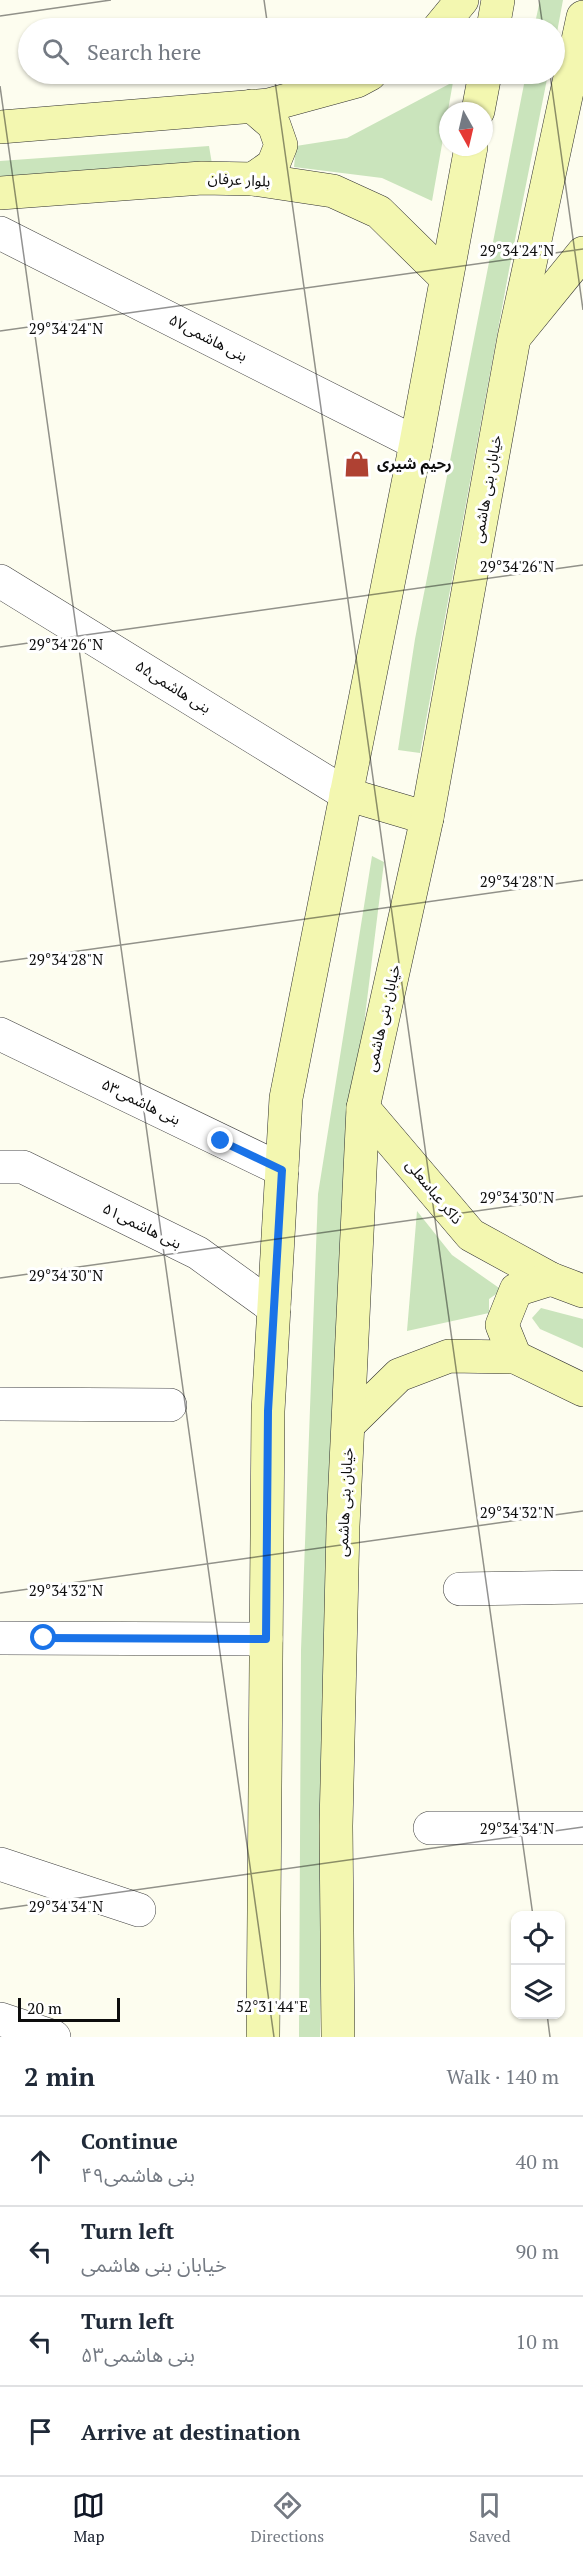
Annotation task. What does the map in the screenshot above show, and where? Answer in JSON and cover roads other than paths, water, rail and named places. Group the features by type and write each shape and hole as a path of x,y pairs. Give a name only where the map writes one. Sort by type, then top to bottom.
{"main road":[{"path":"447,18 462,0"},
{"path":"495,18 498,0"},
{"name":"خیابان بنی هاشمی","path":"339,2037 336,1826 343,1526 363,1108 428,818 514,338 583,17"},
{"path":"0,128 269,105 346,84"},
{"path":"479,102 482,84"},
{"path":"252,106 274,125 281,145 273,165 253,179"},
{"path":"263,2037 268,1411 286,1098 416,443 469,156"},
{"name":"بلوار عرفان","path":"0,193 202,178 253,179 333,191 379,212 446,278"},
{"path":"514,338 583,253"},
{"path":"346,794 428,818"},
{"name":"ذاکر عباسعلی","path":"363,1108 471,1235 551,1279 583,1292"},
{"path":"515,1357 502,1325 516,1290 551,1279"},
{"path":"349,1424 399,1375 449,1356 515,1357 583,1390"}],"street":[{"name":"بنی هاشمی۵۷","path":"0,233 416,443"},
{"name":"بنی هاشمی۵۵","path":"0,580 346,794"},
{"name":"بنی هاشمی۵۳","path":"0,1034 282,1170"},
{"name":"بنی هاشمی۵۱","path":"0,1167 23,1167 198,1253 274,1308"},
{"path":"0,1404 170,1405"},
{"path":"460,1589 583,1587"},
{"path":"0,1638 266,1639"},
{"path":"430,1828 583,1828"},
{"path":"0,1864 139,1910"},
{"path":"0,2019 54,2037"}],"place":[{"name":"رحیم شیری","path":"357,464"}]}
